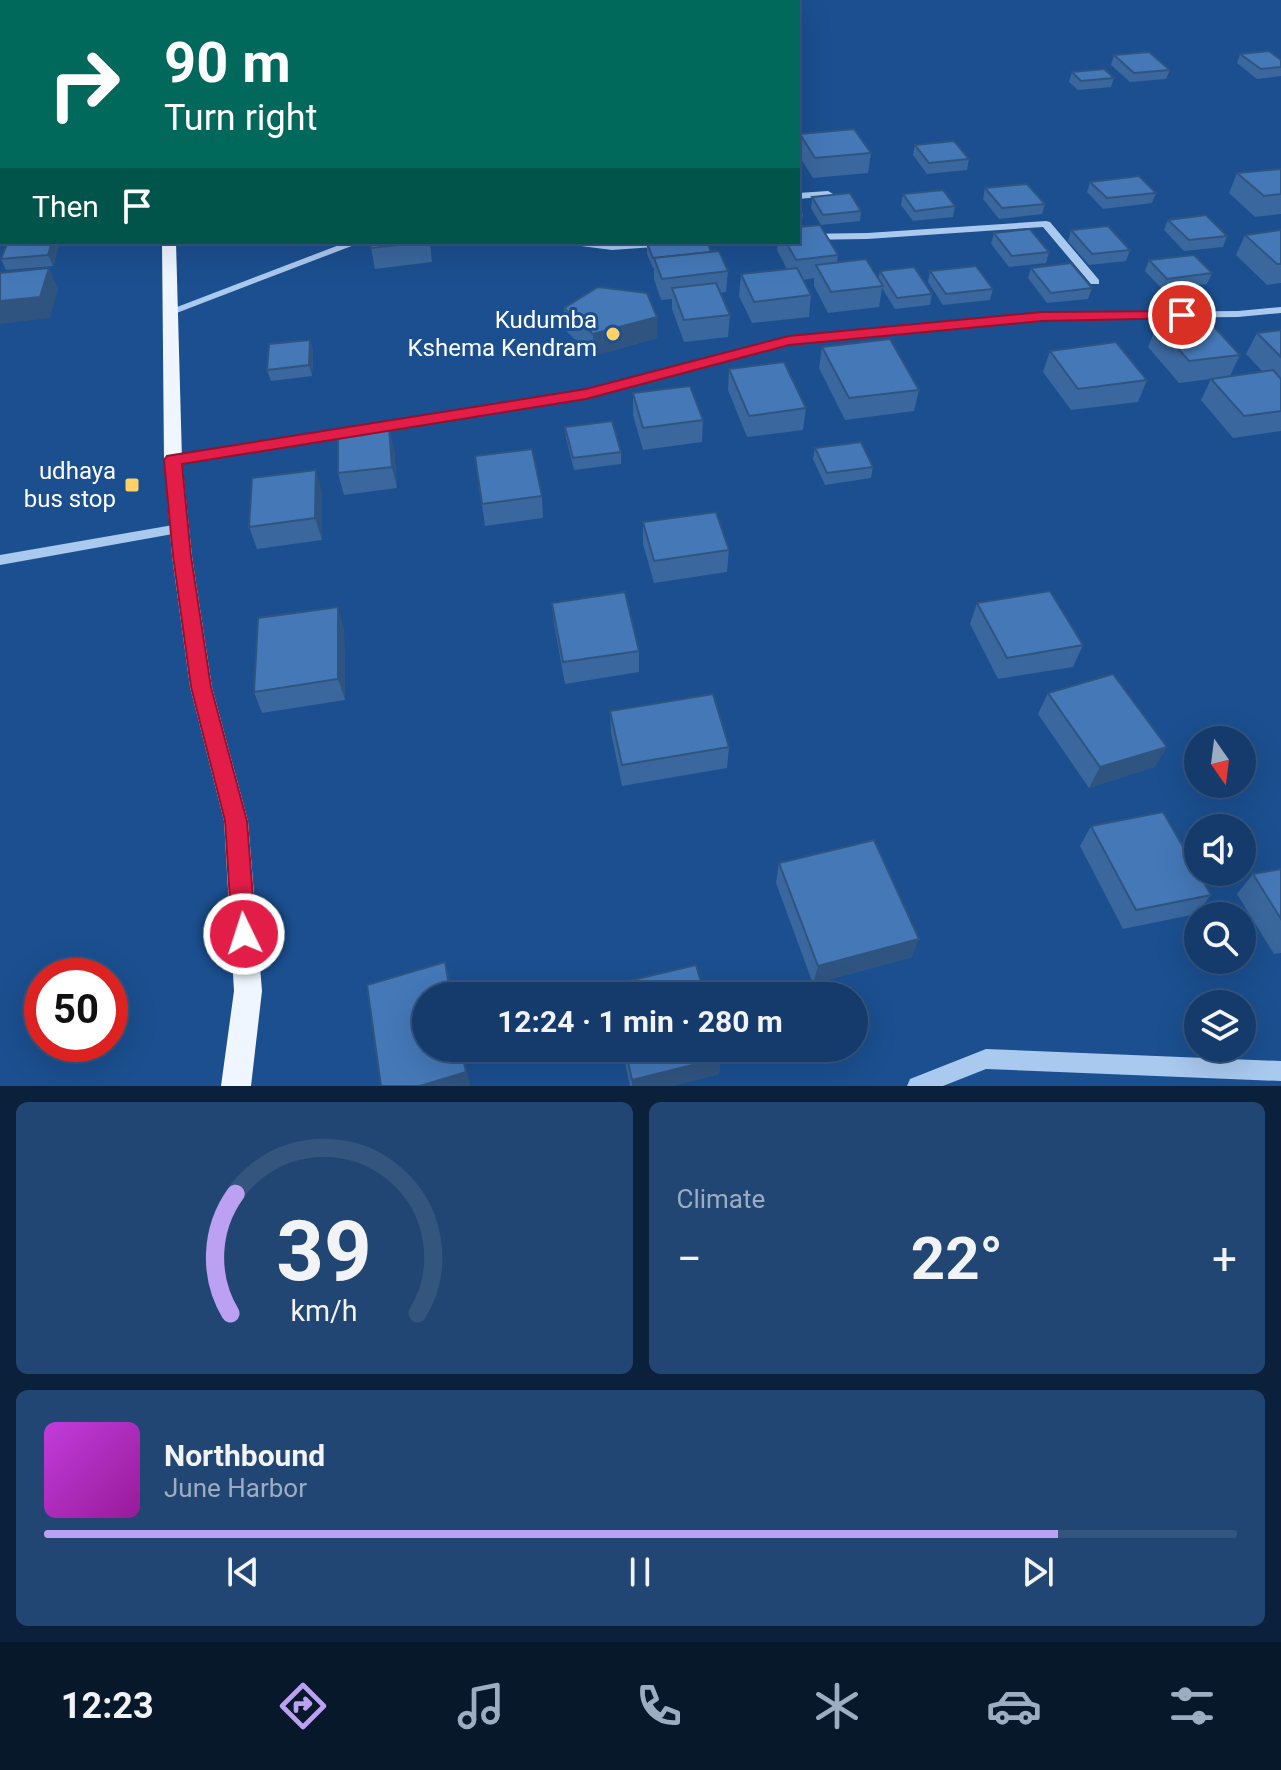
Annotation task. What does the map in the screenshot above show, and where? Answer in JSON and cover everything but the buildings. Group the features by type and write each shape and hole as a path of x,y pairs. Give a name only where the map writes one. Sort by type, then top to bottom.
{"main road":[{"path":"169,244 173,460 179,529 201,687 236,821 248,991 236,1086"}],"street":[{"path":"800,196 828,194"},
{"path":"800,237 867,236 1046,224 1095,282"},
{"path":"170,312 352,244"},
{"path":"589,244 612,247 654,244"},
{"path":"173,460 586,394 789,341 1042,316 1238,314 1281,310"},
{"path":"0,560 179,529"},
{"path":"917,1086 986,1059 1281,1071"}],"place":[{"name":"Kudumba Kshema Kendram","path":"613,334"},
{"name":"udhaya bus stop","path":"132,485"}],"route":[{"path":"244,934 236,821 201,687 182,556 173,460 586,394 789,341 1042,316 1182,315"}]}
